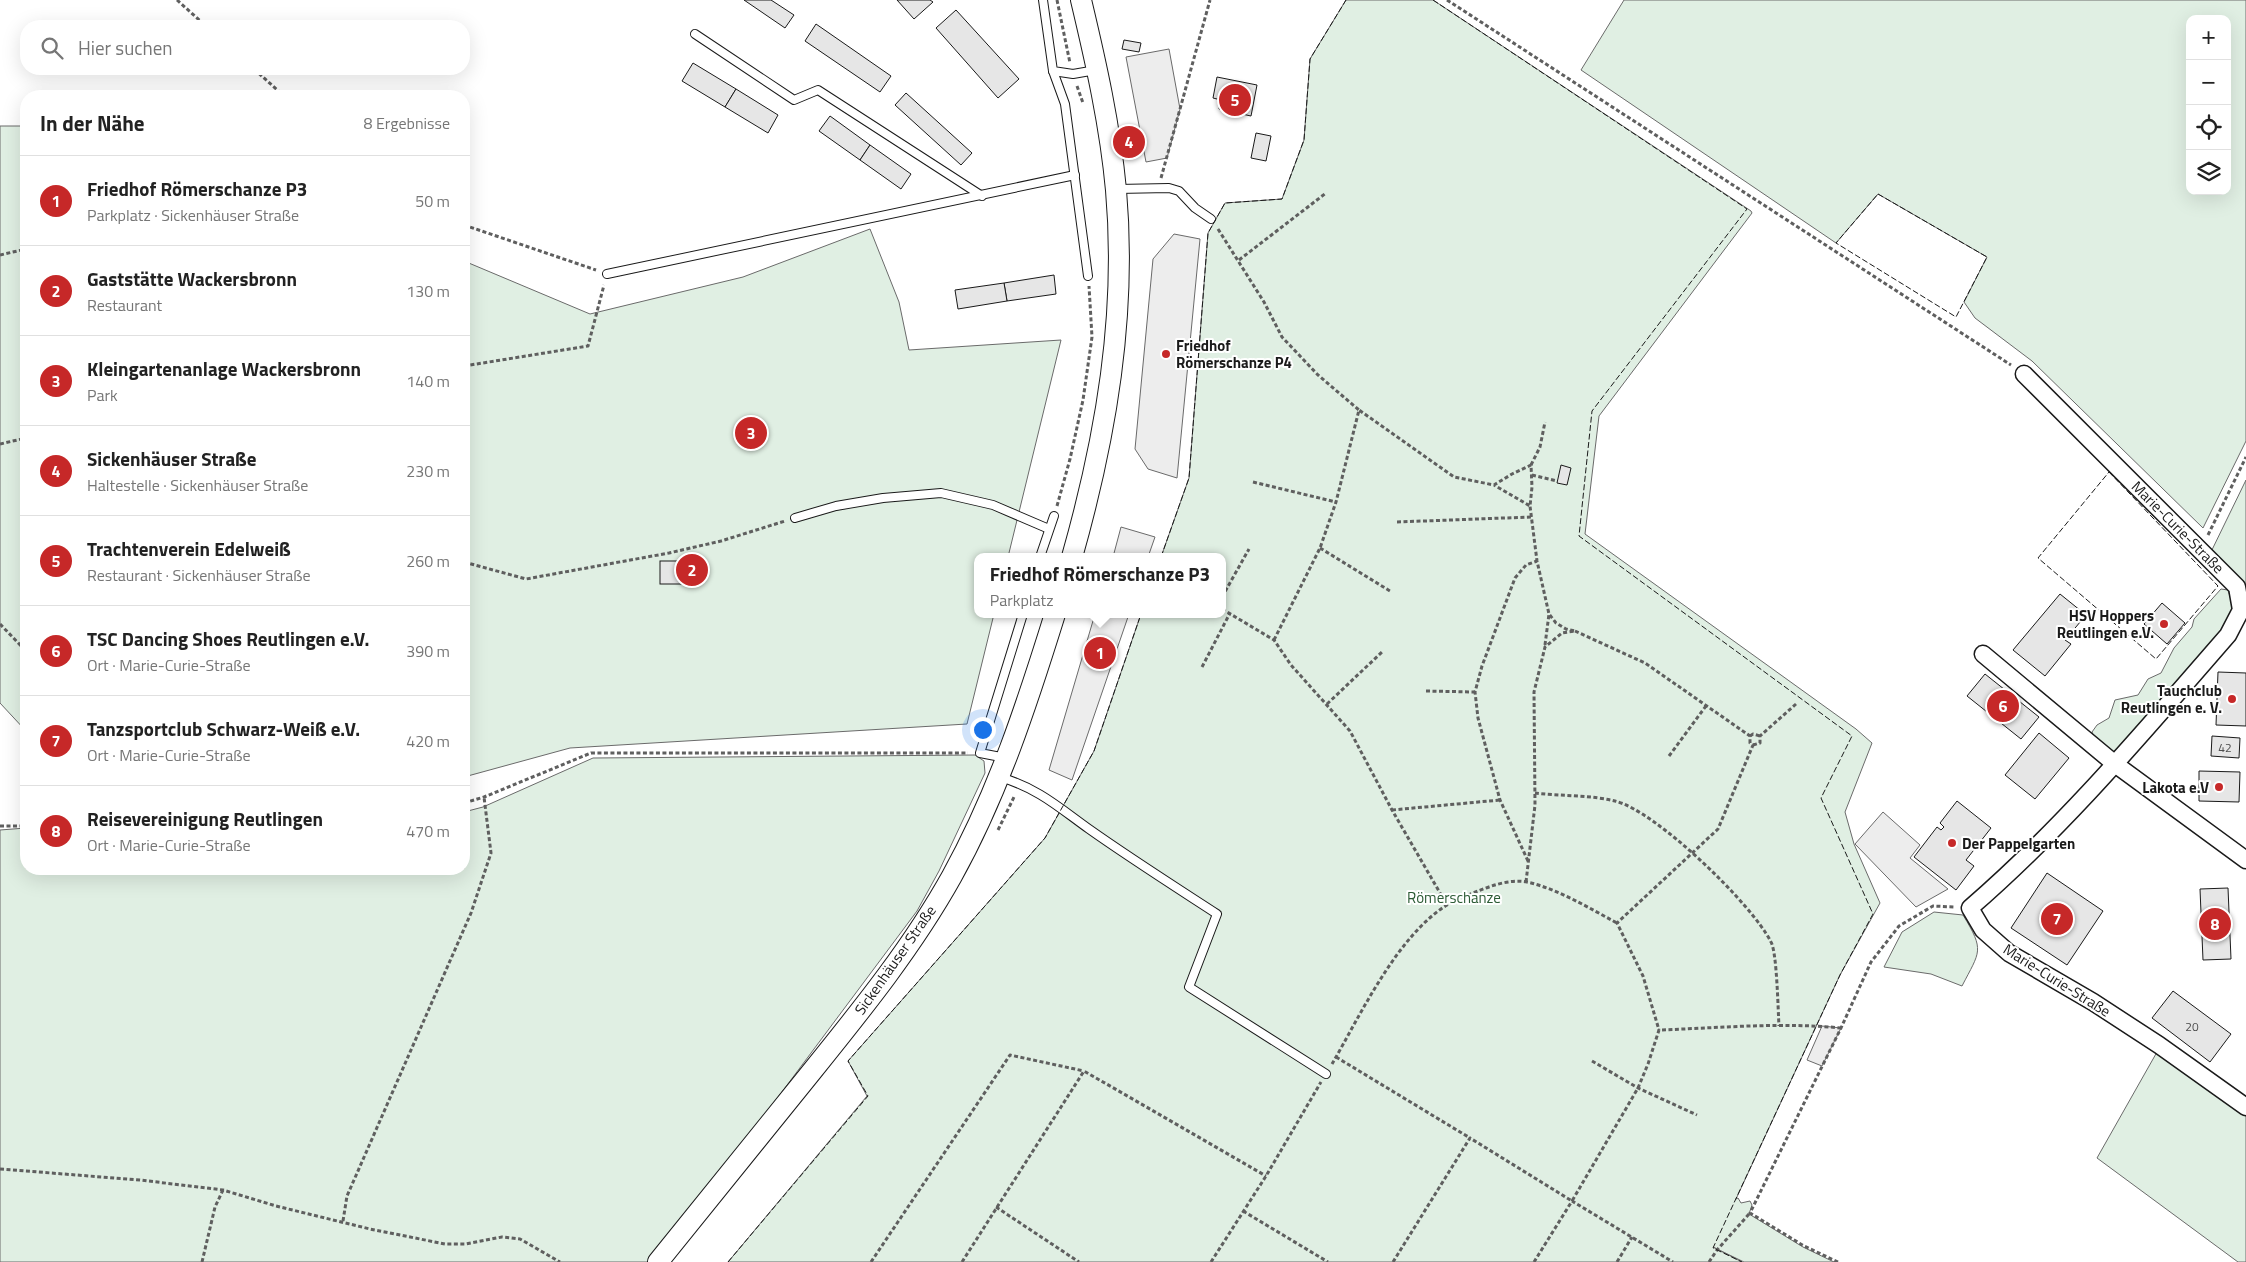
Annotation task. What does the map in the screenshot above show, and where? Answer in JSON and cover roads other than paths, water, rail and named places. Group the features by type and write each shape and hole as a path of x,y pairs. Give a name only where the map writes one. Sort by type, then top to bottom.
{"street":[{"path":"1073,553 1098,460 1112,371 1119,273 1116,189 1110,137 1098,70 1081,0"},
{"name":"Marie-Curie-Straße","path":"2024,374 2237,587 2240,610 2228,635 2115,764 2003,880 1970,908 1983,930 2009,953 2093,1002 2159,1045 2246,1107"},
{"name":"Sickenhäuser Straße","path":"658,1262 855,1018 901,956 951,877 1004,768 1054,618"},
{"path":"1983,654 2115,764 2246,860"}],"lane":[{"path":"1043,0 1053,72 1065,104 1088,276"},
{"path":"695,34 794,100 818,90 982,196"},
{"path":"1053,72 1073,74 1098,70"},
{"path":"607,274 1075,175"},
{"path":"1116,189 1159,187 1179,191 1211,219"},
{"path":"795,518 836,506 883,498 941,493 993,505 1049,529"},
{"path":"1041,553 1054,516"},
{"path":"1022,618 980,753 1004,768 1019,783 1049,798 1088,828 1216,914 1189,987 1326,1074"}],"place":[{"name":"Trachtenverein Edelweiß","path":"1235,100"},
{"name":"Sickenhäuser Straße","path":"1129,142"},
{"name":"Friedhof Römerschanze P4","path":"1166,354"},
{"name":"Kleingartenanlage Wackersbronn","path":"751,433"},
{"name":"Gaststätte Wackersbronn","path":"692,570"},
{"name":"HSV Hoppers Reutlingen e.V.","path":"2164,624"},
{"name":"Friedhof Römerschanze P3","path":"1100,653"},
{"name":"Tauchclub Reutlingen e. V.","path":"2232,699"},
{"name":"TSC Dancing Shoes Reutlingen e.V.","path":"2003,706"},
{"name":"Lakota e.V","path":"2219,787"},
{"name":"Der Pappelgarten","path":"1952,843"},
{"name":"Tanzsportclub Schwarz-Weiß e.V.","path":"2057,919"},
{"name":"Reisevereinigung Reutlingen","path":"2215,924"}],"park label":[{"name":"Römerschanze","path":"1454,897"}]}
